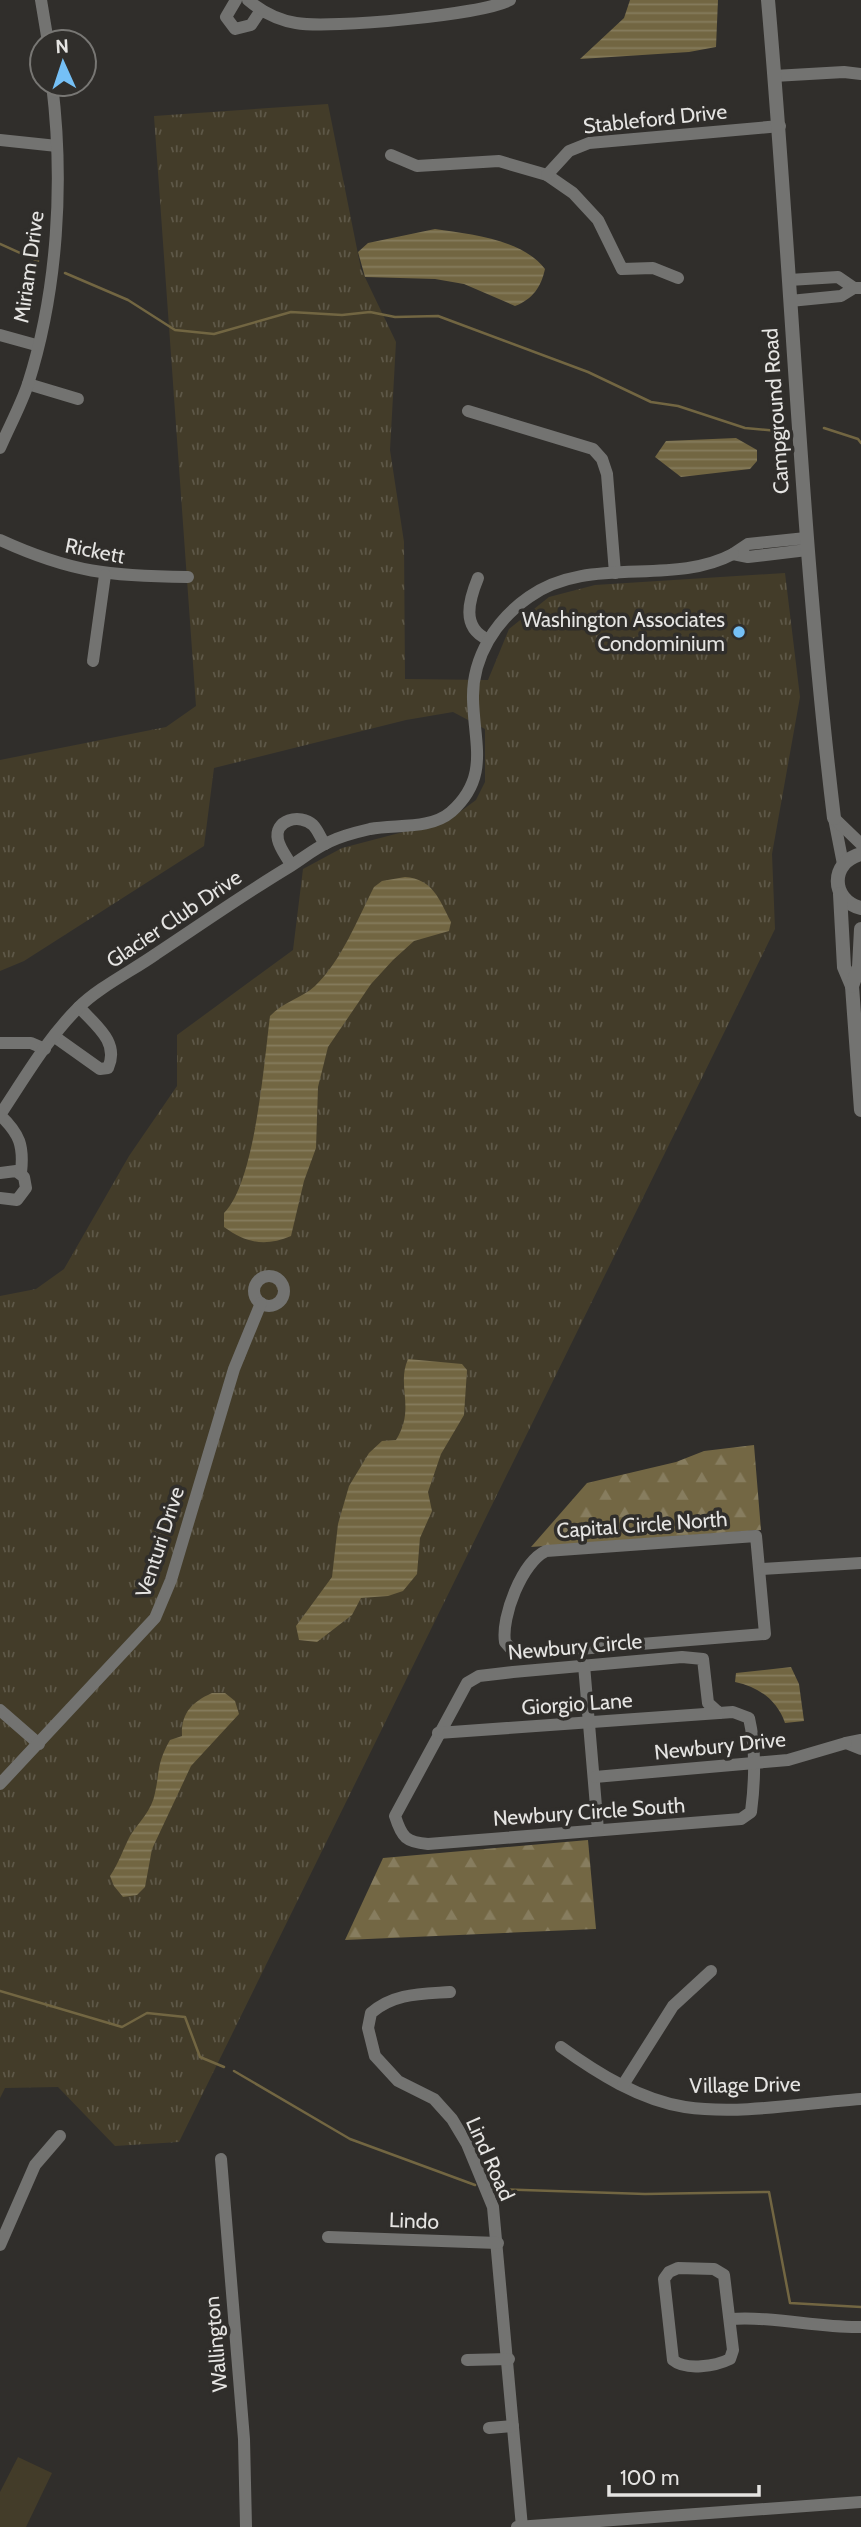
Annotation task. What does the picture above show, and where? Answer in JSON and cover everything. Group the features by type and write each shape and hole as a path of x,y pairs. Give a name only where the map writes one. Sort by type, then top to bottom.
{"street":[{"path":"41,0 46,28"},
{"path":"236,0 226,17 235,29 251,25 261,10"},
{"path":"248,0 261,10 284,20 320,25 468,12 510,0"},
{"name":"Campground Road","path":"768,0 780,125 806,544 834,818 843,864"},
{"path":"775,80 844,72 861,75"},
{"name":"Miriam Drive","path":"0,448 28,384 54,255 57,146 53,98"},
{"name":"Stableford Drive","path":"547,176 569,151 589,143 780,125"},
{"path":"0,140 57,146"},
{"path":"391,155 416,166 499,161 547,176 573,193 598,220 622,268 653,268 678,278"},
{"path":"789,279 838,277 858,288"},
{"path":"790,301 841,296 858,288"},
{"path":"0,335 36,345"},
{"path":"28,384 78,399"},
{"path":"468,411 593,449 602,459 607,474 615,573"},
{"name":"Rickett","path":"0,540 63,566 105,575 142,578 188,577"},
{"name":"Glacier Club Drive","path":"0,1198 12,1202 21,1197 26,1182 20,1173 23,1153 20,1140 16,1130 0,1115 45,1049 79,1007 325,844 370,829 412,825 445,817 462,802 475,780 478,755 473,697 475,675 487,639 511,611 530,596 554,583 578,576 711,566 748,544 773,548 806,544"},
{"path":"93,661 105,575"},
{"path":"478,578 470,597 470,623 477,634 487,639"},
{"path":"291,865 278,841 281,825 290,819 301,818 313,825 325,844"},
{"path":"834,818 861,844"},
{"path":"861,854 843,864 837,877 844,967 852,986 858,1029 861,1110"},
{"path":"840,894 846,901 861,908"},
{"path":"852,986 859,967 861,929"},
{"path":"55,1037 100,1069 108,1068 112,1047 107,1037 79,1007"},
{"path":"0,1043 31,1043 45,1049"},
{"path":"0,1173 11,1169 20,1173"},
{"name":"Venturi Drive","path":"0,1784 155,1618 171,1580 234,1369 261,1303"},
{"name":"Capital Circle North","path":"702,1639 519,1653 505,1642 503,1629 506,1614 536,1556 546,1551 757,1536 761,1569"},
{"path":"754,1763 749,1718 733,1712 719,1713 708,1703 702,1639 765,1634 761,1569 861,1563"},
{"name":"Newbury Circle","path":"395,1816 467,1683 479,1676 682,1657 703,1659"},
{"path":"584,1665 598,1830"},
{"path":"0,1710 39,1744"},
{"name":"Giorgio Lane","path":"438,1733 719,1713"},
{"name":"Newbury Drive","path":"595,1776 788,1760 861,1740"},
{"path":"846,1744 861,1749"},
{"name":"Newbury Circle South","path":"395,1816 402,1837 408,1842 428,1844 741,1819 751,1812 754,1763"},
{"path":"624,2085 673,2006 711,1971"},
{"name":"Lind Road","path":"450,1992 401,1996 384,2001 371,2012 370,2041 375,2056 398,2081 434,2099 453,2119 467,2144 493,2207 509,2359 519,2527"},
{"name":"Village Drive","path":"561,2047 592,2070 652,2099 685,2107 728,2108 861,2099"},
{"path":"0,2245 35,2165 60,2136"},
{"name":"Wallington","path":"221,2159 244,2439 246,2527"},
{"name":"Lindo","path":"328,2238 498,2243"},
{"path":"678,2269 714,2269 724,2274 730,2319 733,2350 730,2359 722,2363 679,2365 673,2360 664,2279 669,2272 678,2269"},
{"path":"730,2319 765,2317 817,2325 861,2327"},
{"path":"467,2360 509,2359"},
{"path":"489,2428 513,2426"},
{"path":"519,2527 861,2502"}],"green space":[{"path":"328,104 361,269 396,342 390,450 404,542 405,679 488,680 509,629 549,597 595,585 785,573 800,697 772,854 775,929 179,2142 115,2146 58,2087 5,2088 0,2098 0,1296 36,1289 64,1269 129,1156 177,1086 177,1035 293,950 303,869 342,848 449,820 476,800 485,782 485,729 453,712 406,720 214,768 204,846 24,961 0,971 0,760 166,727 196,706 154,116"},
{"path":"754,1445 761,1530 531,1547 587,1483 676,1462 704,1451"},
{"path":"588,1840 596,1929 345,1940 383,1858"},
{"path":"18,2457 52,2473 26,2527 0,2527 0,2492"}],"shaded area":[{"path":"630,0 718,0 716,47 689,52 580,59 624,18"},
{"path":"435,229 494,240 523,251 545,269 538,287 527,300 515,306 464,284 435,279 365,277 358,252 368,243"},
{"path":"736,438 757,450 757,461 750,469 681,477 655,457 666,441"},
{"path":"405,877 422,882 434,892 451,922 449,931 414,941 393,960 371,984 328,1047 318,1087 316,1148 304,1181 291,1236 264,1242 240,1237 224,1227 224,1213 235,1198 251,1150 270,1016 310,990 325,976 348,939 374,887 382,881"},
{"path":"408,1359 462,1364 467,1370 464,1415 441,1454 428,1492 432,1511 420,1538 417,1574 403,1591 388,1596 361,1598 352,1615 317,1642 299,1640 296,1626 332,1577 338,1524 349,1486 369,1453 382,1441 396,1440 402,1428 405,1418 404,1379"},
{"path":"791,1667 799,1684 804,1721 785,1723 782,1715 766,1696 752,1687 735,1682 736,1673"},
{"path":"212,1693 225,1693 235,1701 239,1714 191,1766 152,1849 145,1887 137,1895 123,1897 110,1876 130,1836 151,1805 161,1761 170,1740 182,1736 183,1721 189,1709"}],"waterway":[{"path":"0,244 38,261"},
{"path":"65,273 128,300 175,330 214,334 291,312 342,315 370,312 395,317 438,316 588,372 651,402 678,406 745,428 778,431"},
{"path":"824,428 858,439 861,443"},
{"path":"0,1991 122,2027 147,2013 185,2017 200,2057 224,2067"},
{"path":"234,2071 350,2139 475,2185"},
{"path":"493,2189 645,2194 769,2192 790,2303 861,2307"}],"place":[{"name":"Washington Associates Condominium","path":"739,632"}]}
